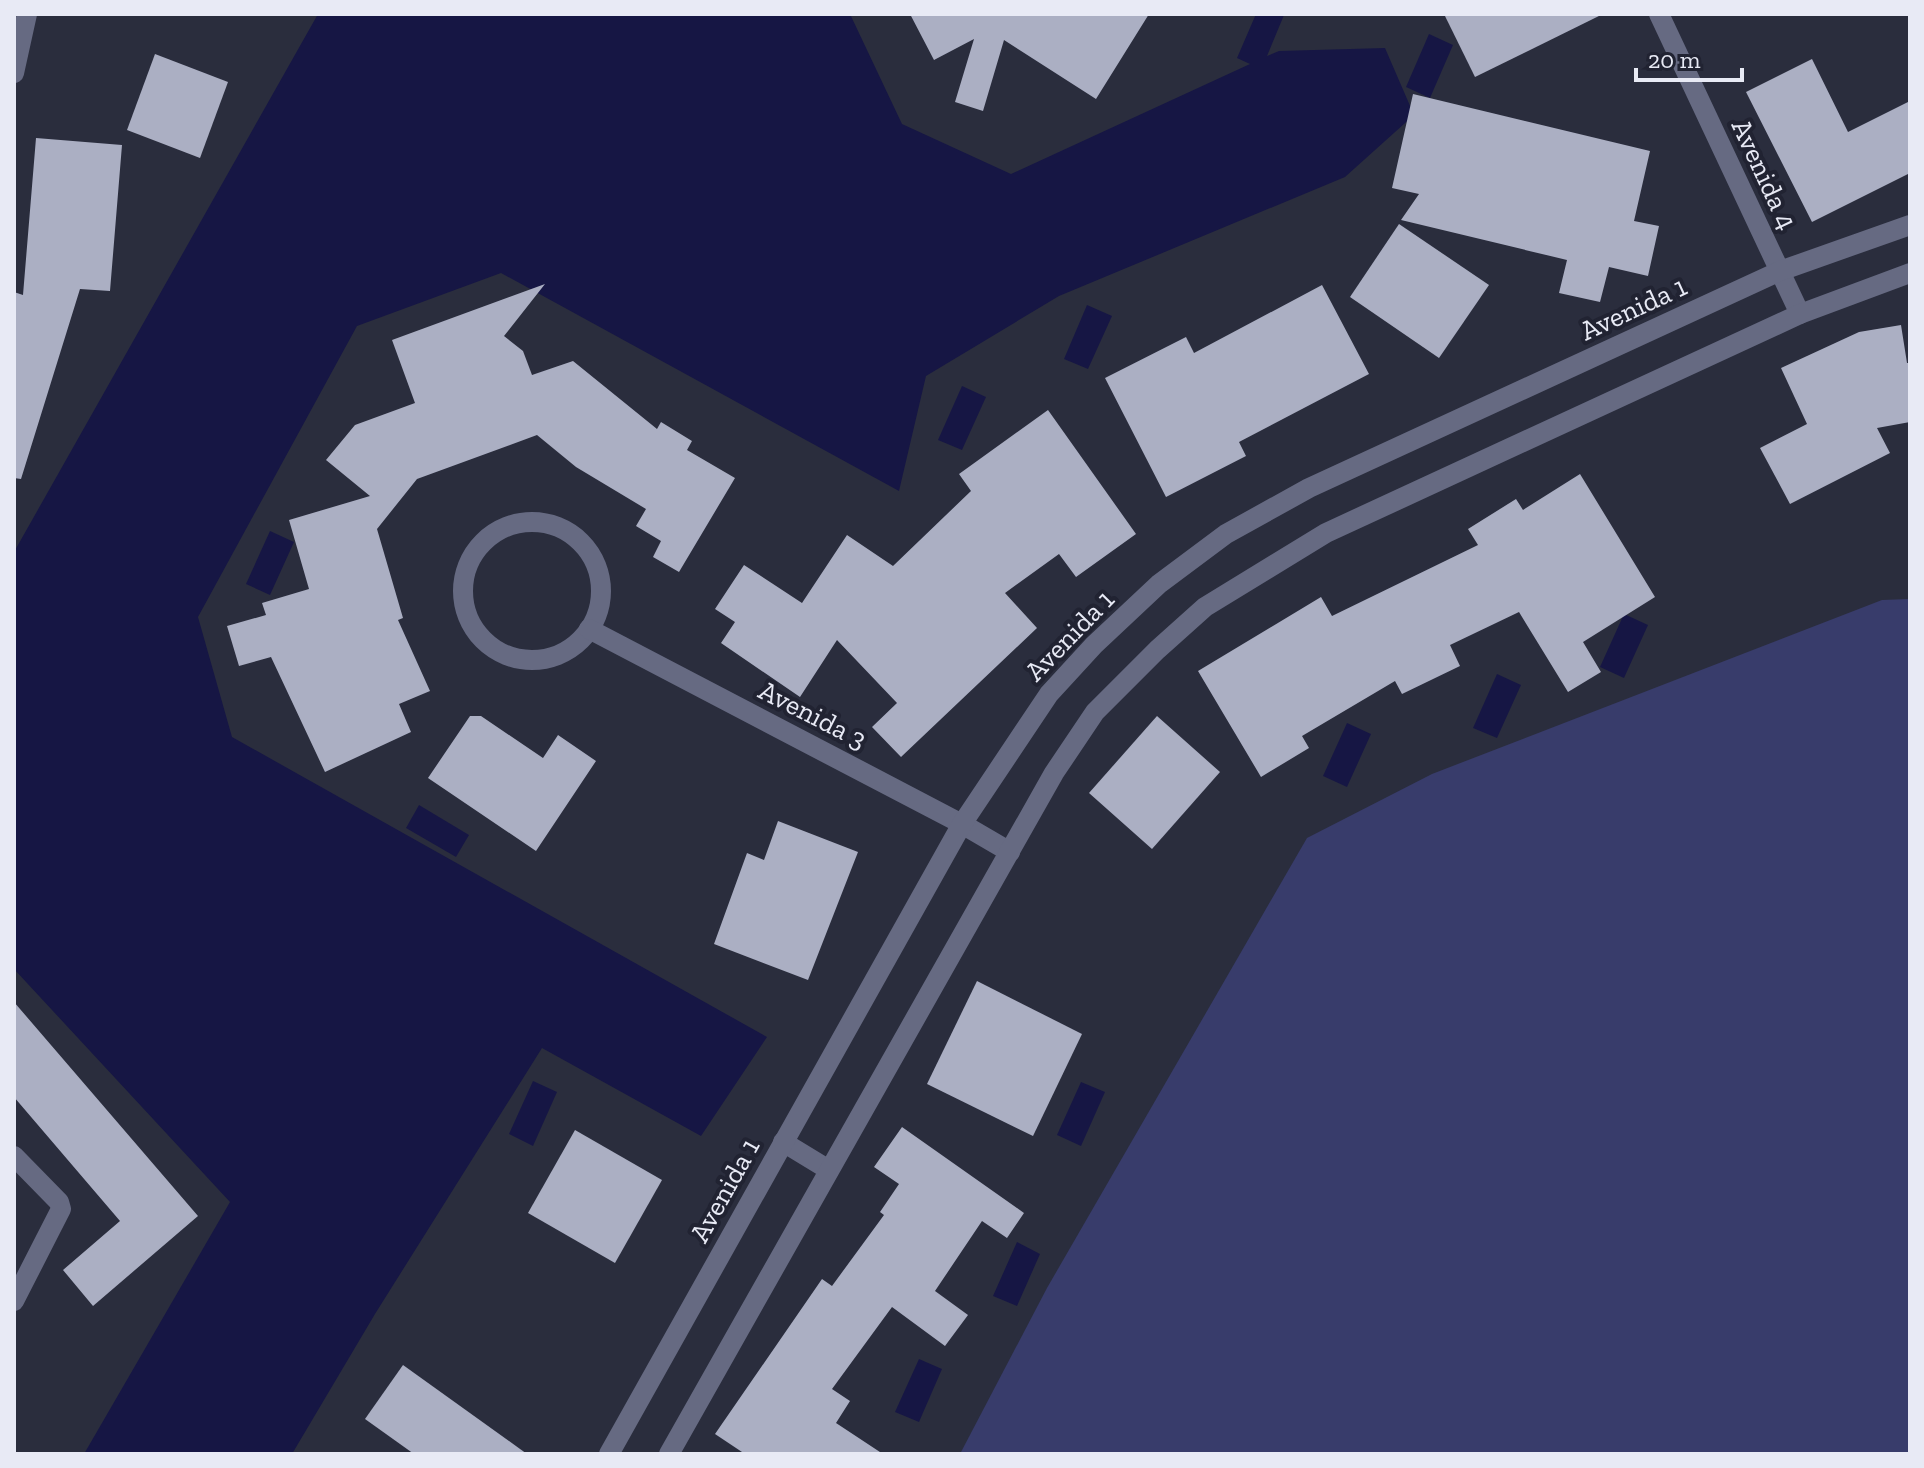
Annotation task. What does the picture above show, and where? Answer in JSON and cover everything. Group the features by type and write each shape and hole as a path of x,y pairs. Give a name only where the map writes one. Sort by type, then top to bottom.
{"street":[{"path":"14,73 27,14"},
{"name":"Avenida 4","path":"1659,14 1800,314"},
{"name":"Avenida 1","path":"609,1454 962,824 1049,694 1094,645 1159,584 1226,534 1309,488 1780,271 1910,225"},
{"path":"669,1454 1054,773 1095,712 1157,650 1205,607 1326,533 1800,314 1910,273"},
{"path":"524,522 543,523 562,529 578,539 598,573 601,592 598,612 589,629 576,644 559,654 531,659 502,653 480,634 466,609 463,589 475,552 488,537 505,527 524,522"},
{"name":"Avenida 3","path":"589,629 1010,852"},
{"path":"783,1142 829,1170"},
{"path":"14,1156 59,1202 61,1209 15,1298"}],"shaded area":[{"path":"318,14 850,14 902,124 1011,174 1250,64 1237,58 1256,14 1284,15 1267,56 1279,51 1385,48 1414,115 1345,177 1059,296 926,376 899,491 501,273 357,326 198,617 232,737 767,1037 701,1136 542,1048 375,1314 292,1454 84,1454 230,1202 14,969 14,552"},
{"path":"1429,34 1453,45 1430,98 1406,87"},
{"path":"1087,305 1112,316 1088,369 1064,359"},
{"path":"962,386 986,397 962,450 938,440"},
{"path":"270,531 294,542 270,595 246,584"},
{"path":"1910,599 1910,1454 960,1454 1047,1288 1307,838 1432,774 1882,600"},
{"path":"1624,614 1648,625 1624,678 1600,667"},
{"path":"1497,674 1521,685 1497,738 1473,728"},
{"path":"1347,723 1371,734 1347,787 1323,776"},
{"path":"419,805 469,835 456,857 406,828"},
{"path":"533,1081 557,1092 533,1146 509,1134"},
{"path":"1081,1082 1105,1092 1081,1146 1057,1135"},
{"path":"1017,1242 1040,1254 1017,1306 993,1296"},
{"path":"919,1359 942,1369 919,1422 895,1412"}],"building":[{"path":"910,14 1149,14 1096,99 1004,40 983,111 955,102 974,39 934,60"},
{"path":"1444,14 1603,14 1475,77"},
{"path":"155,54 228,82 200,158 127,130"},
{"path":"1812,59 1848,132 1910,101 1910,173 1812,222 1746,92"},
{"path":"1413,94 1650,151 1634,221 1659,226 1648,276 1609,267 1600,302 1559,293 1567,260 1401,220 1419,194 1392,188"},
{"path":"36,138 122,145 110,291 80,289 21,479 14,478 14,292 23,295"},
{"path":"1399,224 1489,285 1439,358 1350,297"},
{"path":"545,284 504,336 523,351 532,375 573,361 657,429 661,422 692,441 687,450 735,478 679,572 653,557 661,541 636,526 646,509 576,467 537,435 417,479 377,529 403,618 398,620 430,691 399,704 411,732 325,772 271,657 239,666 227,626 266,615 262,603 309,589 289,520 370,496 326,460 355,425 415,403 392,340"},
{"path":"1322,285 1369,374 1239,442 1246,456 1166,497 1105,378 1186,337 1194,353"},
{"path":"1901,325 1907,363 1910,363 1910,422 1877,428 1890,453 1790,504 1760,448 1807,424 1781,368 1859,332"},
{"path":"1048,410 1136,534 1076,577 1059,554 1005,593 1037,628 901,757 872,727 897,703 837,640 800,697 721,643 735,622 715,609 744,565 802,603 847,535 893,566 971,491 959,474"},
{"path":"1580,474 1655,597 1583,642 1601,672 1568,692 1519,612 1450,645 1460,666 1402,694 1395,681 1302,736 1309,748 1261,777 1198,671 1321,597 1332,616 1478,545 1468,529 1516,499 1523,510"},
{"path":"470,716 481,716 543,758 558,735 596,761 536,851 428,778"},
{"path":"1157,716 1220,772 1152,849 1089,793"},
{"path":"778,821 858,852 808,980 714,944 747,853 764,860"},
{"path":"977,981 1082,1034 1033,1136 927,1084"},
{"path":"14,1002 198,1216 93,1306 63,1270 120,1221 14,1097"},
{"path":"902,1127 1024,1213 1007,1238 982,1221 935,1291 968,1315 945,1346 892,1307 832,1389 850,1401 836,1423 883,1454 745,1454 715,1434 822,1279 832,1286 884,1215 880,1212 899,1184 874,1167"},
{"path":"575,1130 662,1180 615,1263 528,1213"},
{"path":"403,1365 527,1454 414,1454 365,1419"}]}
